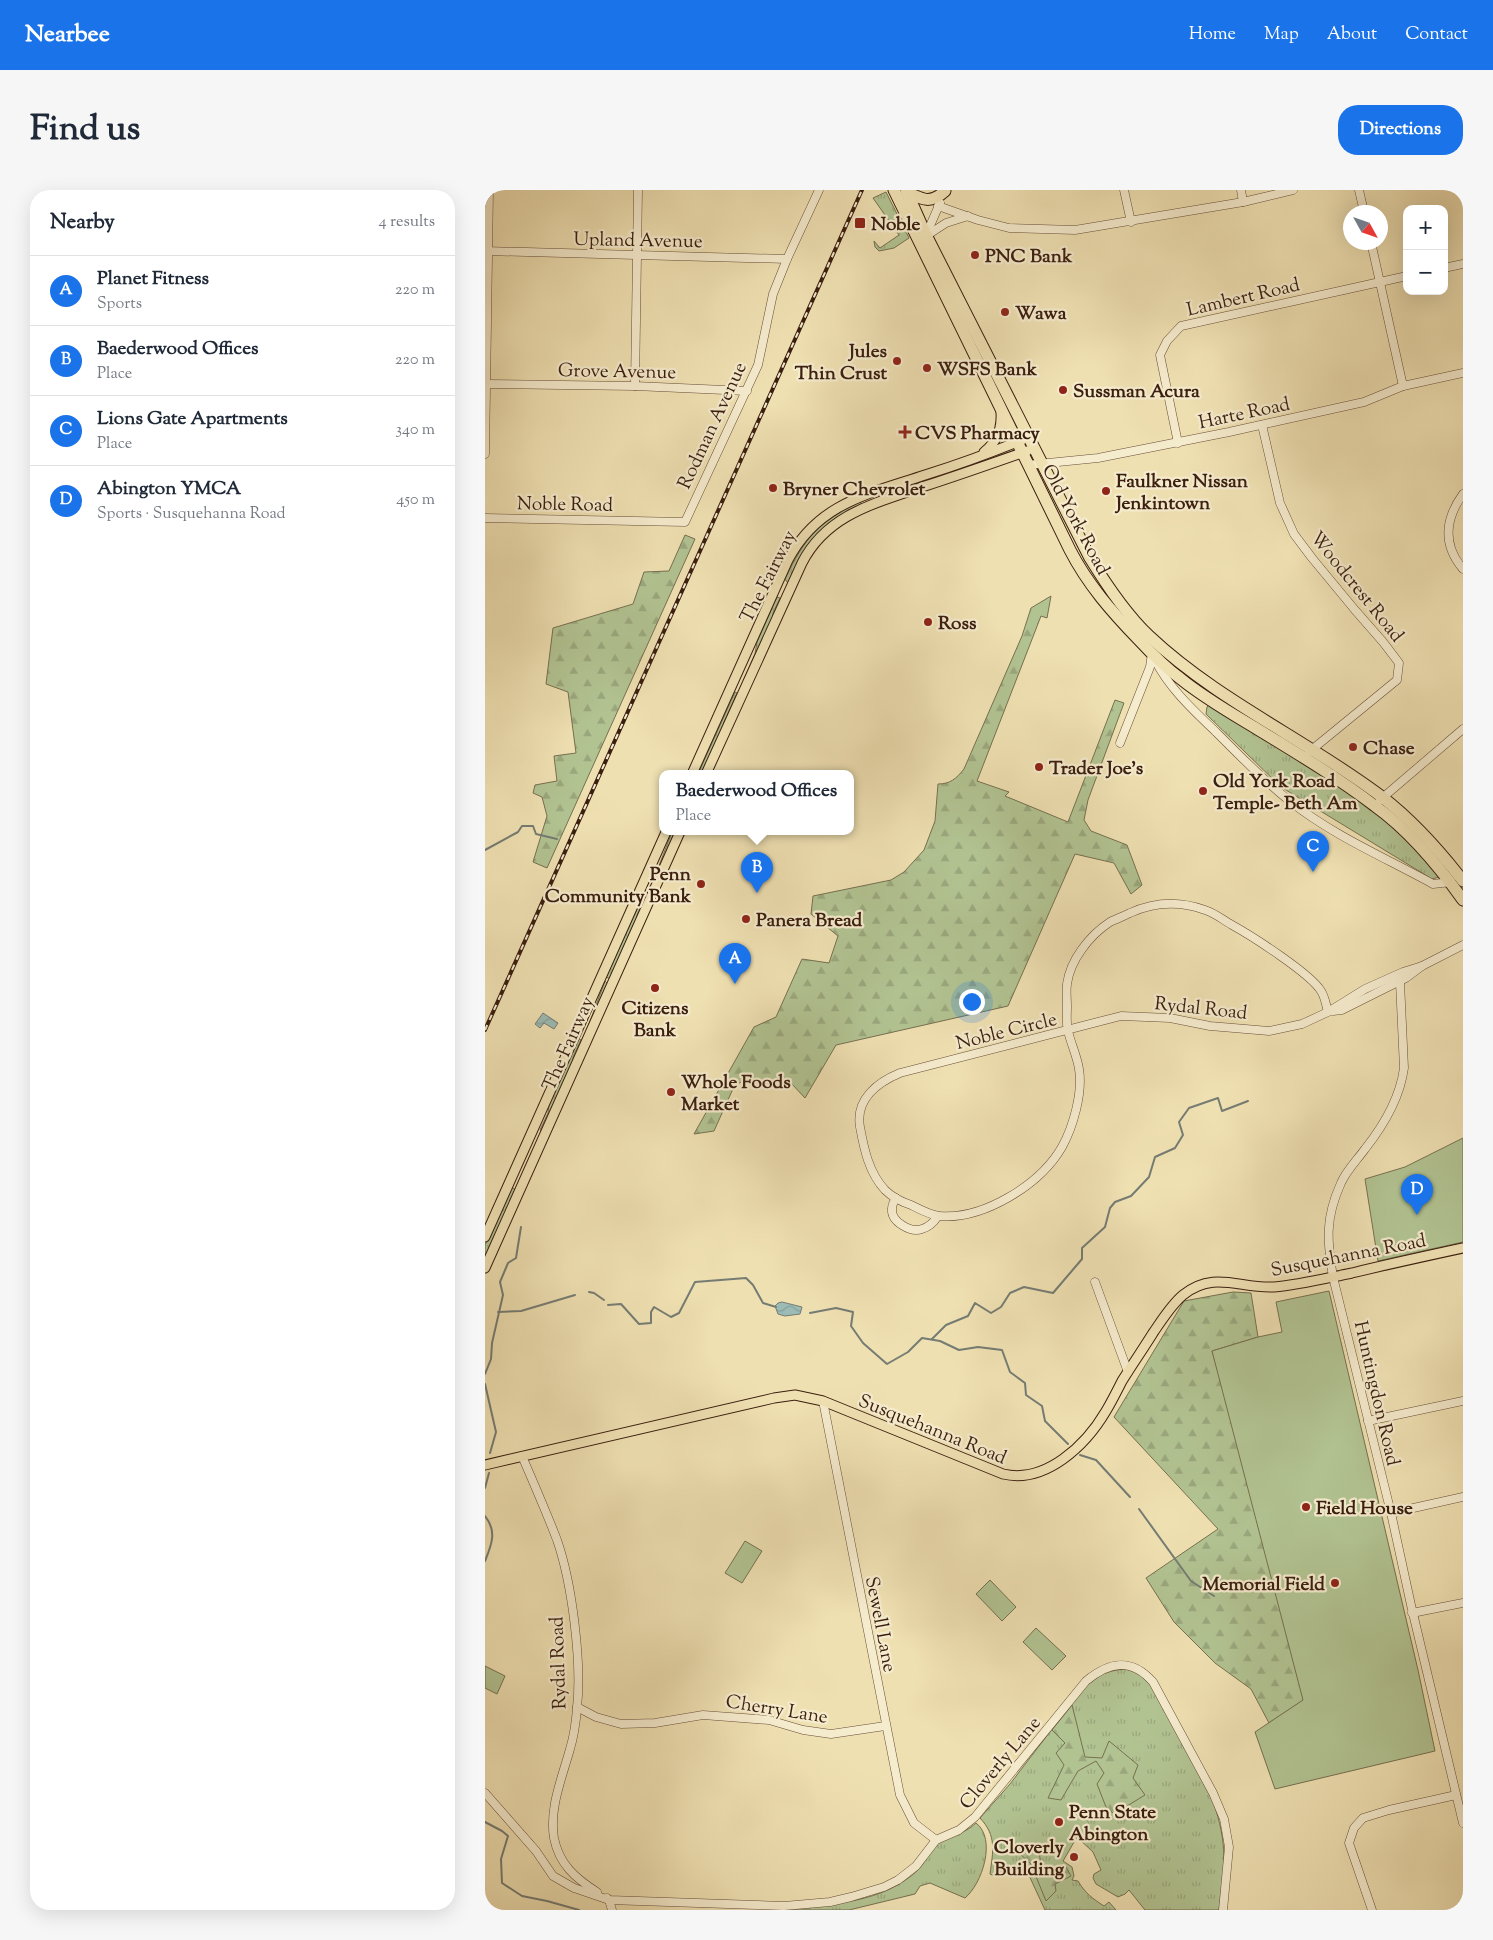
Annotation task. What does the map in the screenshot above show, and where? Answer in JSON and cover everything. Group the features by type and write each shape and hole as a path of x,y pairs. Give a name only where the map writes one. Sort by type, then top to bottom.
{"highway":[{"name":"Old York Road","path":"894,190 1035,448 1105,584 1142,628 1192,672 1379,802 1415,824 1439,850 1460,881 1463,900"},
{"path":"906,191 919,198 930,200 938,198 946,190"},
{"name":"Old York Road","path":"906,191 922,239 1001,411 1086,580 1109,609 1180,679 1226,710 1308,753"}],"main road":[{"path":"976,457 988,449 996,440 1001,423 1001,411"},
{"name":"The Fairway","path":"708,770 806,554 813,544 828,529 848,515 1019,447 1029,437"},
{"name":"The Fairway","path":"694,770 788,560 801,539 817,521 834,509 874,491 976,457 1019,447 1035,448"},
{"path":"777,585 789,591"},
{"name":"The Fairway","path":"485,1237 665,835"},
{"name":"The Fairway","path":"485,1268 679,835"},
{"path":"511,1177 523,1182"},
{"name":"Susquehanna Road","path":"489,1464 786,1395 806,1396 823,1401 993,1470 1013,1476 1025,1476 1043,1471 1063,1458 1086,1436 1106,1411 1128,1372 1173,1304 1193,1288 1215,1281 1264,1287 1281,1286 1333,1277 1463,1248"}],"street":[{"path":"485,454 489,190"},
{"path":"635,386 638,190"},
{"name":"Rodman Avenue","path":"644,520 685,522 758,365 773,294 819,190"},
{"path":"922,239 946,190"},
{"path":"1124,190 1131,222"},
{"path":"1241,190 1243,202"},
{"path":"938,206 1009,228 1075,230 1243,202 1293,190"},
{"path":"1359,190 1362,205"},
{"path":"922,239 946,223 968,216"},
{"path":"1373,250 1403,386"},
{"name":"Upland Avenue","path":"487,251 787,259"},
{"path":"1448,267 1463,264"},
{"name":"Lambert Road","path":"1178,443 1160,355 1167,341 1181,326 1403,277"},
{"name":"Harte Road","path":"1028,465 1098,458 1148,447 1178,443 1364,402 1403,386 1463,373"},
{"name":"Grove Avenue","path":"486,384 635,386 747,391"},
{"name":"Woodcrest Road","path":"1262,425 1280,503 1294,534 1399,663 1397,680 1308,753"},
{"path":"1463,494 1453,508 1448,538 1456,560 1463,569"},
{"name":"Noble Road","path":"485,518 644,520"},
{"path":"1120,743 1150,668 1152,653"},
{"path":"1152,653 1161,671 1184,700 1260,775 1292,803 1323,824 1433,884 1460,881"},
{"path":"1379,802 1463,729"},
{"path":"1068,1031 1067,984 1071,967 1088,941 1110,923 1146,906 1177,904 1207,910 1236,927 1309,977 1321,992 1328,1012"},
{"name":"Rydal Road","path":"1068,1031 1121,1016 1170,1018 1211,1026 1269,1030 1302,1024 1328,1012 1343,1010 1377,988 1463,945"},
{"name":"Rydal Road","path":"1377,988 1400,982 1422,966"},
{"name":"Huntingdon Road","path":"1400,982 1403,1081 1388,1116 1341,1182 1330,1214 1327,1240 1333,1277 1391,1513 1412,1613 1463,1824"},
{"name":"Noble Circle","path":"1068,1031 1080,1070 1076,1111 1069,1133 1050,1165 1038,1177 998,1203 975,1212 938,1216 896,1198 885,1190 876,1177 865,1153 859,1121 863,1106 871,1090 884,1080 900,1073 1068,1031"},
{"name":"Noble Circle","path":"896,1198 891,1207 893,1215 899,1223 909,1229 922,1230 932,1224 938,1216"},
{"path":"1095,1282 1128,1372"},
{"name":"Sewell Lane","path":"823,1401 899,1795 914,1823 936,1840"},
{"path":"1368,1421 1463,1401"},
{"name":"Rydal Road","path":"522,1456 557,1542 566,1575 578,1674 577,1707 571,1746 557,1794 553,1820 554,1837 559,1856 569,1870 582,1883 609,1900"},
{"path":"1391,1513 1463,1497"},
{"path":"1412,1613 1463,1603"},
{"name":"Cloverly Lane","path":"487,1798 530,1844 553,1876 575,1888 609,1900 784,1908 830,1902 884,1887 908,1873 936,1840 959,1830 975,1817 1086,1681 1104,1668 1115,1665 1133,1666 1147,1675 1157,1687 1213,1793 1224,1819 1229,1847 1223,1910"},
{"name":"Cherry Lane","path":"577,1707 596,1717 621,1724 655,1723 703,1715 769,1720 803,1730 831,1734 885,1726"},
{"path":"1372,1910 1349,1843 1354,1828 1363,1818 1456,1795"},
{"path":"609,1900 612,1910"}],"green space":[{"path":"886,192 909,238 894,248 879,251 875,247 874,241 880,248 899,235 873,198"},
{"path":"860,501 861,504 844,515 789,582 787,582 785,579 799,552 814,532 833,516"},
{"path":"685,535 695,539 547,868 533,862 547,816 542,797 533,793 535,785 557,781 554,756 576,753 568,692 546,684 553,628 633,604 644,572 669,571"},
{"path":"1051,596 1047,618 1041,616 977,781 1009,792 1005,796 1068,822 1115,700 1124,703 1088,800 1084,820 1091,831 1127,845 1142,885 1131,894 1114,863 1075,854 1008,1006 836,1045 805,1098 791,1083 749,1079 739,1083 732,1091 714,1131 694,1134 754,1027 776,1017 802,959 829,963 838,936 811,914 813,896 891,880 904,872 924,850 935,821 938,784 953,780 964,769 1022,636 1031,608"},
{"path":"777,597 780,598 773,613 773,622 746,680 744,679 755,654 757,642"},
{"path":"735,692 737,693 706,770 700,770"},
{"path":"1210,704 1360,801 1411,843 1439,877 1432,879 1281,787 1206,714 1207,707"},
{"path":"671,835 677,835 655,882 653,881"},
{"path":"644,894 646,896 637,915 637,923 611,979 606,977"},
{"path":"605,981 608,984 591,1025 589,1024"},
{"path":"578,1038 581,1040 573,1057 573,1065 543,1131 540,1130 548,1113 549,1104"},
{"path":"1463,1138 1463,1242 1378,1261 1365,1179 1405,1167"},
{"path":"510,1189 516,1190 485,1257 485,1245"},
{"name":"Memorial Field","path":"1329,1291 1418,1670 1435,1751 1275,1789 1255,1732 1303,1700 1212,1351 1282,1332 1276,1302"},
{"path":"1233,1292 1251,1293 1258,1337 1212,1351 1311,1695 1269,1723 1251,1689 1215,1663 1174,1622 1146,1578 1218,1529 1114,1417 1184,1301"},
{"path":"745,1541 762,1551 742,1583 725,1573"},
{"path":"990,1580 1016,1607 1002,1621 976,1594"},
{"path":"1036,1628 1066,1656 1052,1670 1023,1642"},
{"path":"485,1666 505,1676 497,1694 485,1688"},
{"name":"Penn State Abington","path":"1125,1669 1140,1675 1152,1687 1213,1801 1221,1830 1224,1856 1219,1910 1145,1910 1129,1890 1118,1897 1096,1884 1093,1878 1094,1874 1101,1870 1093,1852 1077,1837 1063,1861 1072,1867 1074,1876 1072,1880 1078,1881 1086,1892 1104,1906 1109,1902 1116,1910 1045,1910 1027,1871 1017,1876 1014,1871 999,1876 990,1874 993,1844 989,1831 980,1818 1010,1784 1082,1690 1101,1675"},
{"path":"1072,1705 1085,1757 1102,1758 1109,1741 1138,1765 1133,1778 1145,1795 1114,1814 1106,1807 1097,1784 1104,1773 1096,1761 1078,1771 1061,1800 1048,1798 1064,1765 1056,1753 1065,1743 1052,1730"},
{"path":"976,1823 982,1830 986,1840 985,1861 977,1883 965,1898 930,1883 920,1886 915,1894 849,1910 787,1910 786,1907 856,1900 873,1896 889,1889 904,1881 918,1870 940,1842 966,1831"},
{"path":"1038,1846 1042,1870 1066,1867 1071,1876 1055,1884 1056,1891 1046,1901 1031,1864 1019,1853"}],"water":[{"path":"543,1013 558,1023 554,1029 544,1023 540,1028 535,1024"},
{"path":"782,1302 802,1307 800,1314 785,1316 778,1314 775,1306"}],"waterway":[{"path":"485,850 518,832 522,826 533,826 536,834 557,839"},
{"path":"932,1339 946,1325 968,1316 975,1303 991,1313 1001,1307 1010,1293 1024,1287 1053,1293 1082,1259 1082,1248 1105,1227 1110,1208 1115,1202 1131,1196 1149,1177 1155,1157 1175,1148 1183,1135 1179,1122 1189,1108 1218,1098 1222,1111 1248,1101"},
{"path":"485,1374 491,1359 492,1343 503,1295 500,1282 508,1263 516,1258 521,1227"},
{"path":"608,1305 621,1304 639,1324 651,1323 651,1312 654,1307 671,1317 679,1313 695,1282 746,1278 753,1285 763,1303 776,1307"},
{"path":"589,1292 604,1300"},
{"path":"498,1312 521,1311 575,1295"},
{"path":"810,1313 836,1308 853,1312 851,1326 863,1343 887,1364 908,1352 922,1338 940,1341 959,1350 978,1347 1002,1350 1010,1372 1025,1383 1026,1395 1042,1406 1045,1421 1068,1444"},
{"path":"485,1384 496,1432 490,1453"},
{"path":"1080,1455 1096,1460 1130,1497"},
{"path":"485,1488 489,1473"},
{"path":"1139,1509 1191,1581 1214,1596"},
{"path":"485,1516 492,1532 490,1549 485,1561"},
{"path":"485,1822 508,1836 501,1859 502,1883 522,1896 579,1910"}],"railway":[{"path":"485,1030 862,190"}],"place":[{"name":"Noble","path":"860,223"},
{"name":"PNC Bank","path":"975,255"},
{"name":"Wawa","path":"1005,312"},
{"name":"Jules Thin Crust","path":"897,361"},
{"name":"WSFS Bank","path":"927,368"},
{"name":"Sussman Acura","path":"1063,390"},
{"name":"CVS Pharmacy","path":"905,432"},
{"name":"Bryner Chevrolet","path":"773,488"},
{"name":"Faulkner Nissan Jenkintown","path":"1106,491"},
{"name":"Ross","path":"928,622"},
{"name":"Chase","path":"1353,747"},
{"name":"Trader Joe's","path":"1039,767"},
{"name":"Old York Road Temple- Beth Am","path":"1203,791"},
{"name":"Lions Gate Apartments","path":"1313,872"},
{"name":"Penn Community Bank","path":"701,884"},
{"name":"Baederwood Offices","path":"757,893"},
{"name":"Panera Bread","path":"746,919"},
{"name":"Planet Fitness","path":"735,984"},
{"name":"Citizens Bank","path":"655,988"},
{"name":"Whole Foods Market","path":"671,1092"},
{"name":"Abington YMCA","path":"1417,1215"},
{"name":"Field House","path":"1306,1507"},
{"name":"Memorial Field","path":"1335,1583"},
{"name":"Penn State Abington","path":"1059,1822"},
{"name":"Cloverly Building","path":"1074,1857"}]}
